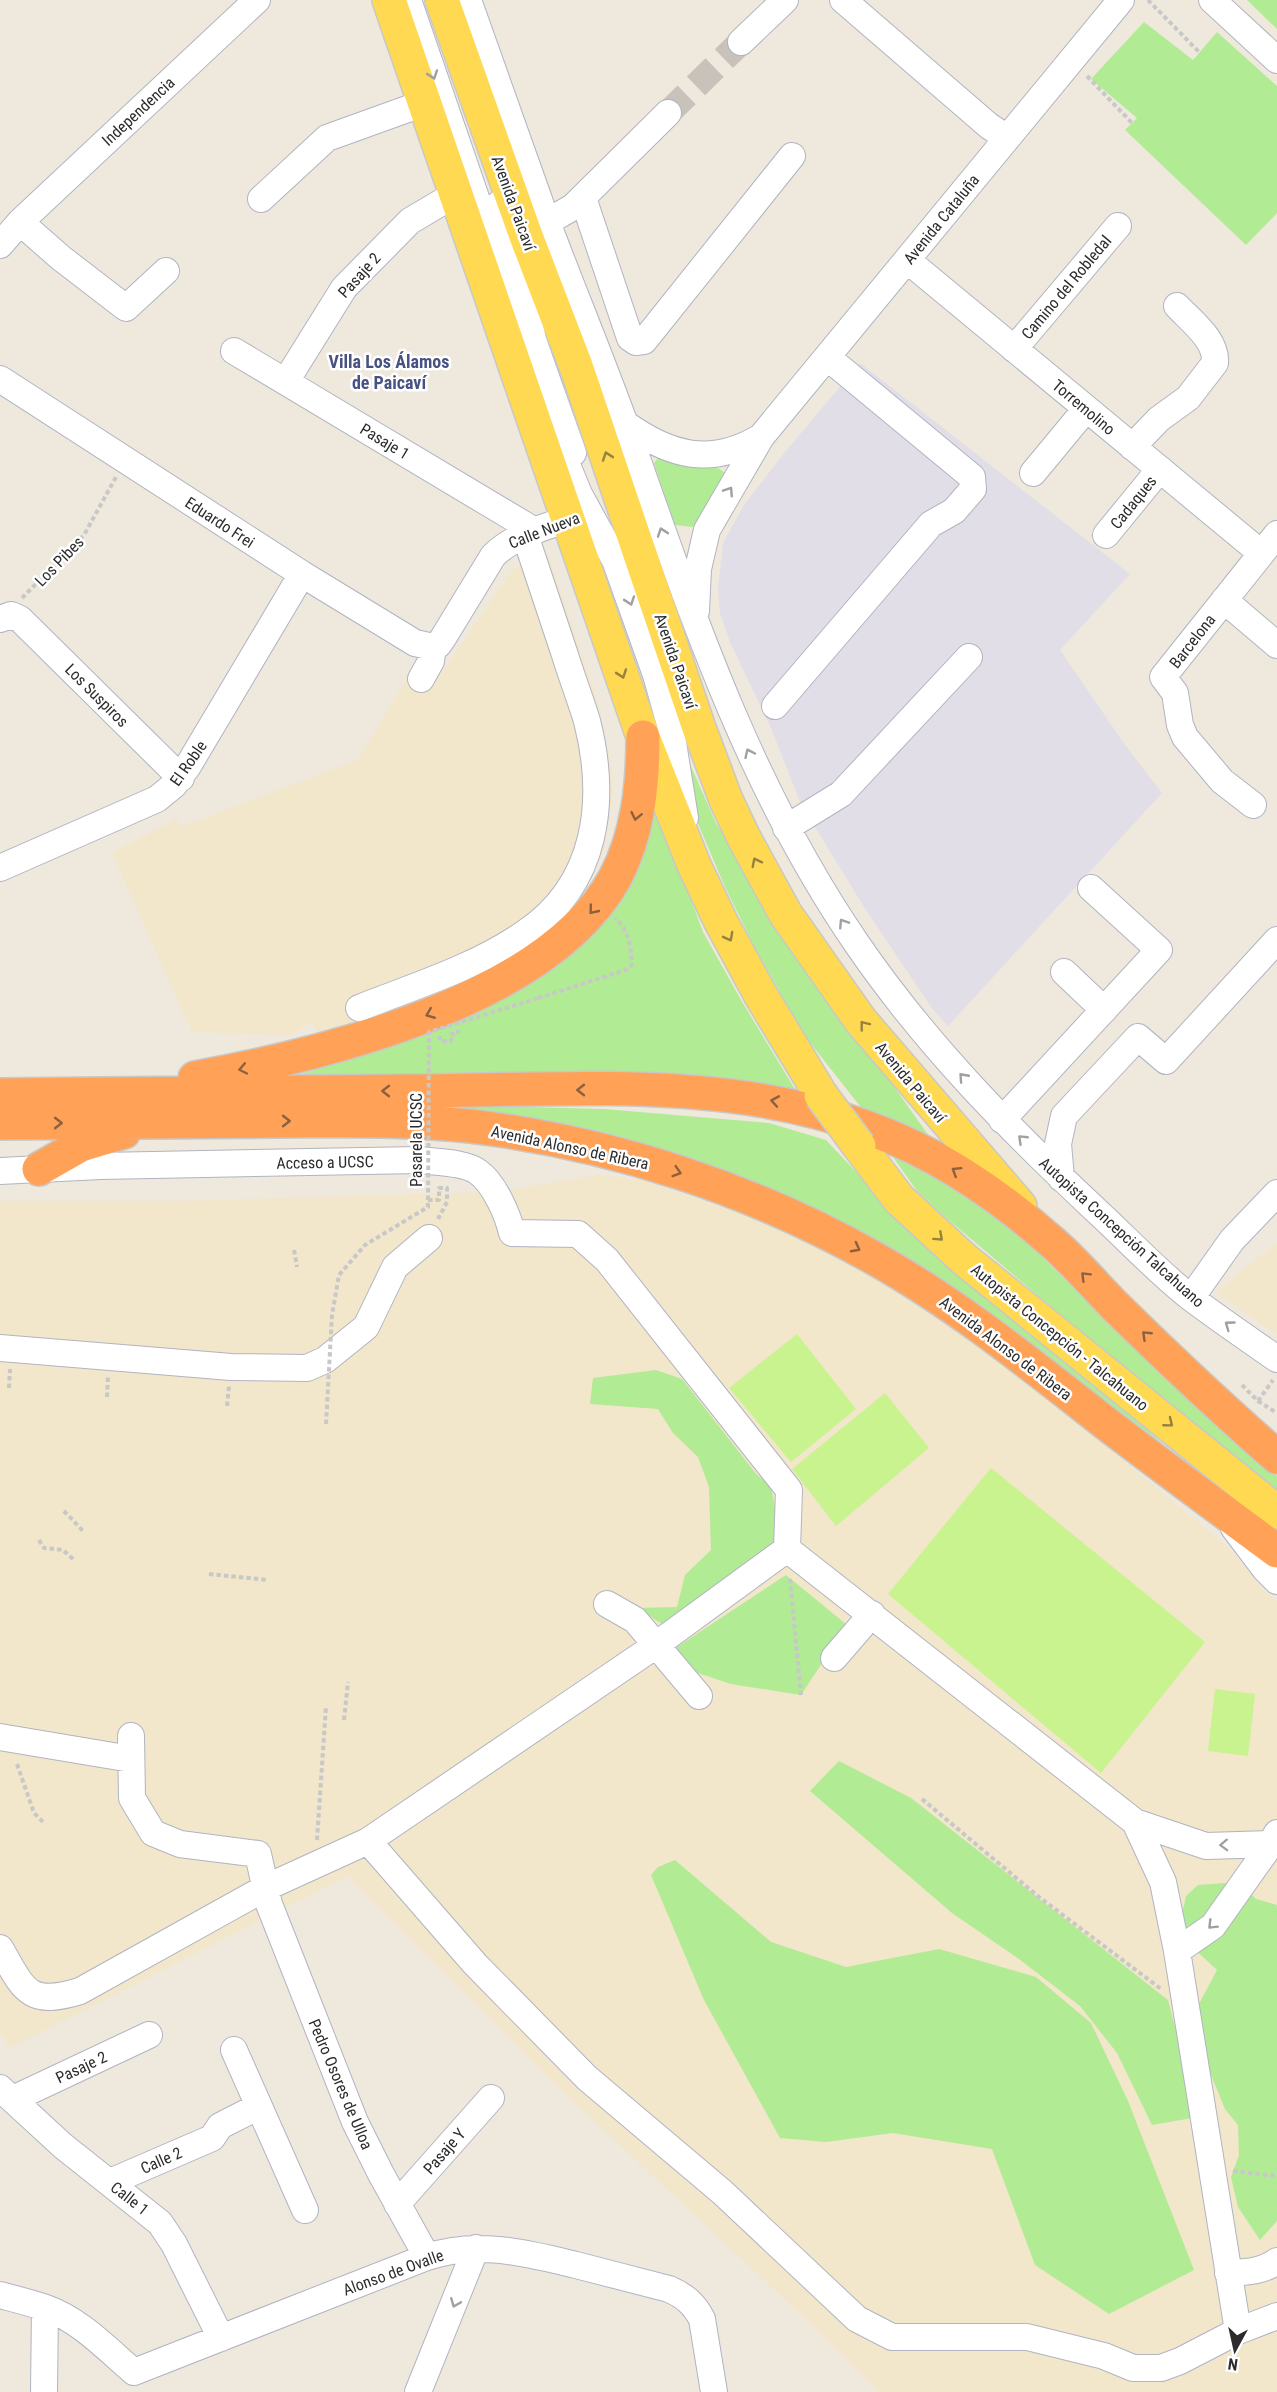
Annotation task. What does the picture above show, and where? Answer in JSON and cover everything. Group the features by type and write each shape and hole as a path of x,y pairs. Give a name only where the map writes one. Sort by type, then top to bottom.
{"highway":[{"path":"102,1094 270,1063 316,1052 406,1024 484,990 543,956 569,935 593,910 615,878 631,837 641,788 643,737"},
{"path":"0,1095 639,1089 749,1096 818,1111 855,1123 922,1152 978,1185 1053,1244 1117,1308 1277,1457"},
{"name":"Avenida Alonso de Ribera","path":"0,1123 399,1121 472,1127 549,1139 600,1150 689,1176 737,1193 830,1234 919,1285 992,1335 1277,1551"},
{"path":"39,1169 90,1156 98,1139 165,1122"}],"main road":[{"name":"Avenida Paicaví","path":"389,0 458,197 595,511 652,591 726,800 762,874 785,913 835,986 888,1054 1053,1244"},
{"name":"Avenida Paicaví","path":"442,0 526,236 576,366 595,511 643,737 694,865 741,960 821,1095 859,1146"},
{"name":"Autopista Concepción - Talcahuano","path":"859,1146 899,1199 957,1253 1277,1512"}],"street":[{"name":"Independencia","path":"0,245 20,222 257,0"},
{"path":"408,0 565,461 595,511"},
{"path":"427,0 503,217 533,340 574,458 621,576 667,707 694,865"},
{"name":"Avenida Paicaví","path":"468,0 547,222 624,423 697,626 737,727 786,828 857,945 947,1059 1002,1120"},
{"path":"741,42 785,0"},
{"path":"843,0 989,126 1007,138"},
{"name":"Avenida Cataluña","path":"697,626 698,569 707,530 761,437 1121,0"},
{"path":"1212,0 1277,60"},
{"path":"261,199 322,133 424,103"},
{"path":"547,222 573,207 583,198 668,113"},
{"path":"583,198 630,338 636,342 644,341 792,156"},
{"name":"Pasaje 2","path":"286,381 344,288 410,221 442,202 458,197"},
{"path":"20,222 61,258 126,308 166,271"},
{"name":"Camino del Robledal","path":"1014,349 1118,226"},
{"name":"Torremolino","path":"907,260 1160,469 1269,543"},
{"path":"1132,447 1159,420 1188,398 1215,363 1214,351 1209,340 1177,306"},
{"name":"Pasaje 1","path":"234,351 530,533"},
{"path":"775,706 932,524 954,511 973,489 972,477 827,357"},
{"name":"Eduardo Frei","path":"0,379 302,574 415,643 438,643"},
{"path":"1033,473 1086,409"},
{"name":"Avenida Cataluña","path":"624,423 668,449 690,454 724,453 748,445 761,437"},
{"name":"Cadaques","path":"1106,535 1160,469"},
{"name":"Calle Nueva","path":"421,679 438,643 493,556 502,546 530,533 595,511"},
{"path":"359,1008 479,959 526,933 562,900 585,861 595,823 596,779 586,720 530,533"},
{"name":"Barcelona","path":"1253,805 1222,780 1185,737 1180,725 1175,693 1163,677 1269,543"},
{"name":"El Roble","path":"0,868 157,799 181,778 302,574"},
{"path":"1224,600 1277,645"},
{"name":"Los Suspiros","path":"5,617 20,619 181,778"},
{"path":"786,828 841,794 969,657"},
{"path":"1002,1120 1159,950 1091,888"},
{"path":"1061,1178 1058,1144 1064,1116 1138,1037 1166,1061 1277,940"},
{"path":"1064,972 1104,1010"},
{"name":"Autopista Concepción Talcahuano","path":"1002,1120 1191,1298 1277,1359"},
{"name":"Acceso a UCSC","path":"90,1156 398,1160 450,1163 478,1171 496,1192 512,1233 578,1234 607,1260 789,1490 787,1549"},
{"path":"0,1171 39,1169"},
{"path":"1191,1298 1232,1240 1277,1193"},
{"path":"0,1347 231,1368 307,1368 325,1360 366,1327 395,1267 432,1231"},
{"path":"1217,1506 1265,1569 1277,1581"},
{"path":"0,1948 17,1979 28,1991 39,1997 64,1996 80,1991 267,1896 315,1865 368,1840 657,1644 787,1549 1135,1822 1206,1846 1274,1839"},
{"path":"607,1604 635,1620 699,1696"},
{"path":"834,1658 872,1614"},
{"name":"Pedro Osores de Ulloa","path":"0,1737 131,1747 132,1798 153,1833 180,1844 258,1854 267,1896 355,2122 427,2257"},
{"path":"1135,1822 1163,1882 1177,1951 1238,2331"},
{"path":"1177,1951 1213,1926 1274,1839"},
{"path":"368,1840 475,1964 586,2078 722,2192 857,2319 892,2337 1027,2337 1104,2356 1133,2367 1161,2368 1180,2361 1238,2331 1277,2316"},
{"name":"Pasaje 2","path":"6,2094 149,2035"},
{"path":"234,2050 305,2211"},
{"name":"Calle 1","path":"6,2094 63,2146 151,2214 167,2233 221,2338"},
{"name":"Pasaje Y","path":"397,2204 491,2098"},
{"name":"Calle 2","path":"110,2182 212,2138 220,2126 259,2106"},
{"path":"418,2392 476,2248"},
{"name":"Alonso de Ovalle","path":"134,2382 221,2338 427,2257 453,2250 476,2248 533,2254 669,2289 680,2294 696,2308 702,2319 714,2392"},
{"path":"1228,2272 1252,2272 1268,2268 1277,2261"},
{"path":"0,2295 45,2308 80,2327 134,2382"},
{"path":"44,2392 45,2308"}],"path":[{"path":"1148,0 1200,53"},
{"path":"1071,60 1132,123"},
{"name":"Los Pibes","path":"5,617 84,535 125,461"},
{"name":"Pasarela UCSC","path":"326,1424 332,1315 339,1275 365,1245 428,1207 429,1032 626,970 632,964 628,936 621,924 610,914 593,910"},
{"path":"428,1200 439,1200 439,1188 447,1188 447,1202 432,1231"},
{"path":"294,1250 297,1267"},
{"path":"1258,1401 1277,1374"},
{"path":"1242,1385 1258,1401 1277,1413"},
{"path":"64,1511 84,1532"},
{"path":"39,1540 44,1548 63,1550 73,1559"},
{"path":"787,1549 801,1695"},
{"path":"209,1574 268,1580"},
{"path":"344,1720 348,1682"},
{"path":"315,1865 326,1706"},
{"path":"17,1764 34,1813 45,1824"},
{"path":"922,1799 1039,1897 1186,2006"},
{"path":"1211,2167 1277,2175"}],"shaded area":[{"path":"860,363 1130,574 1060,650 1123,742 1162,793 948,1026 931,1007 864,907 801,804 771,728 730,642 720,613 718,588 723,543 744,505"},
{"path":"549,556 598,702 612,769 613,795 603,851 588,882 567,912 520,954 461,984 380,1012 374,1025 321,1042 312,1022 292,1035 192,1032 112,853 177,819 181,827 358,760 408,677 430,690 513,569"},
{"path":"598,1175 642,1180 770,1223 879,1278 1031,1383 1231,1550 1263,1590 1277,1601 1277,2392 879,2392 792,2306 567,2096 347,1876 10,2048 0,2032 0,1201 176,1201 496,1192"},
{"path":"1277,1243 1277,1335 1216,1292"}],"green space":[{"path":"1247,0 1277,0 1277,29"},
{"path":"1144,22 1193,60 1217,32 1277,86 1277,213 1246,245 1125,130 1137,118 1091,79"},
{"path":"658,458 711,465 725,473 693,527 675,525 654,463"},
{"path":"685,753 716,823 768,909 934,1143 867,1115 804,1035 754,946 699,826 688,782"},
{"path":"653,797 703,932 796,1091 750,1083 285,1079 355,1057 567,947"},
{"path":"420,1104 604,1109 769,1123 826,1140 928,1248 1055,1348 1189,1467 911,1264"},
{"path":"893,1157 940,1178 970,1197 1012,1229 1236,1441 1277,1476 1277,1498 944,1216 917,1191"},
{"path":"797,1334 856,1409 791,1462 729,1388"},
{"path":"656,1370 682,1379 757,1475 771,1486 782,1547 670,1629 637,1608 677,1607 685,1575 711,1550 709,1487 698,1457 673,1433 658,1409 590,1404 593,1378"},
{"path":"885,1393 929,1448 836,1526 792,1469"},
{"path":"991,1468 1205,1642 1101,1773 888,1594"},
{"path":"786,1575 847,1625 801,1695 731,1684 698,1673 671,1651"},
{"path":"1215,1689 1255,1694 1248,1756 1208,1751"},
{"path":"839,1761 911,1798 1168,2000 1198,2117 1152,2125 1117,2053 1080,2006 1019,1959 952,1913 810,1791"},
{"path":"675,1860 771,1942 846,1967 939,1949 1036,1977 1091,2023 1128,2101 1194,2270 1109,2314 1035,2265 992,2149 893,2133 826,2142 780,2138 704,2000 651,1875 658,1867"},
{"path":"1239,1882 1256,1899 1277,1905 1277,2221 1260,2240 1238,2207 1231,2177 1239,2155 1238,2125 1225,2109 1205,2060 1196,2019 1199,2004 1217,1970 1189,1944 1181,1919 1186,1896 1198,1885"}],"tunnel":[{"path":"668,113 741,42"}],"district":[{"name":"Villa Los Álamos de Paicaví","path":"389,372"}]}
